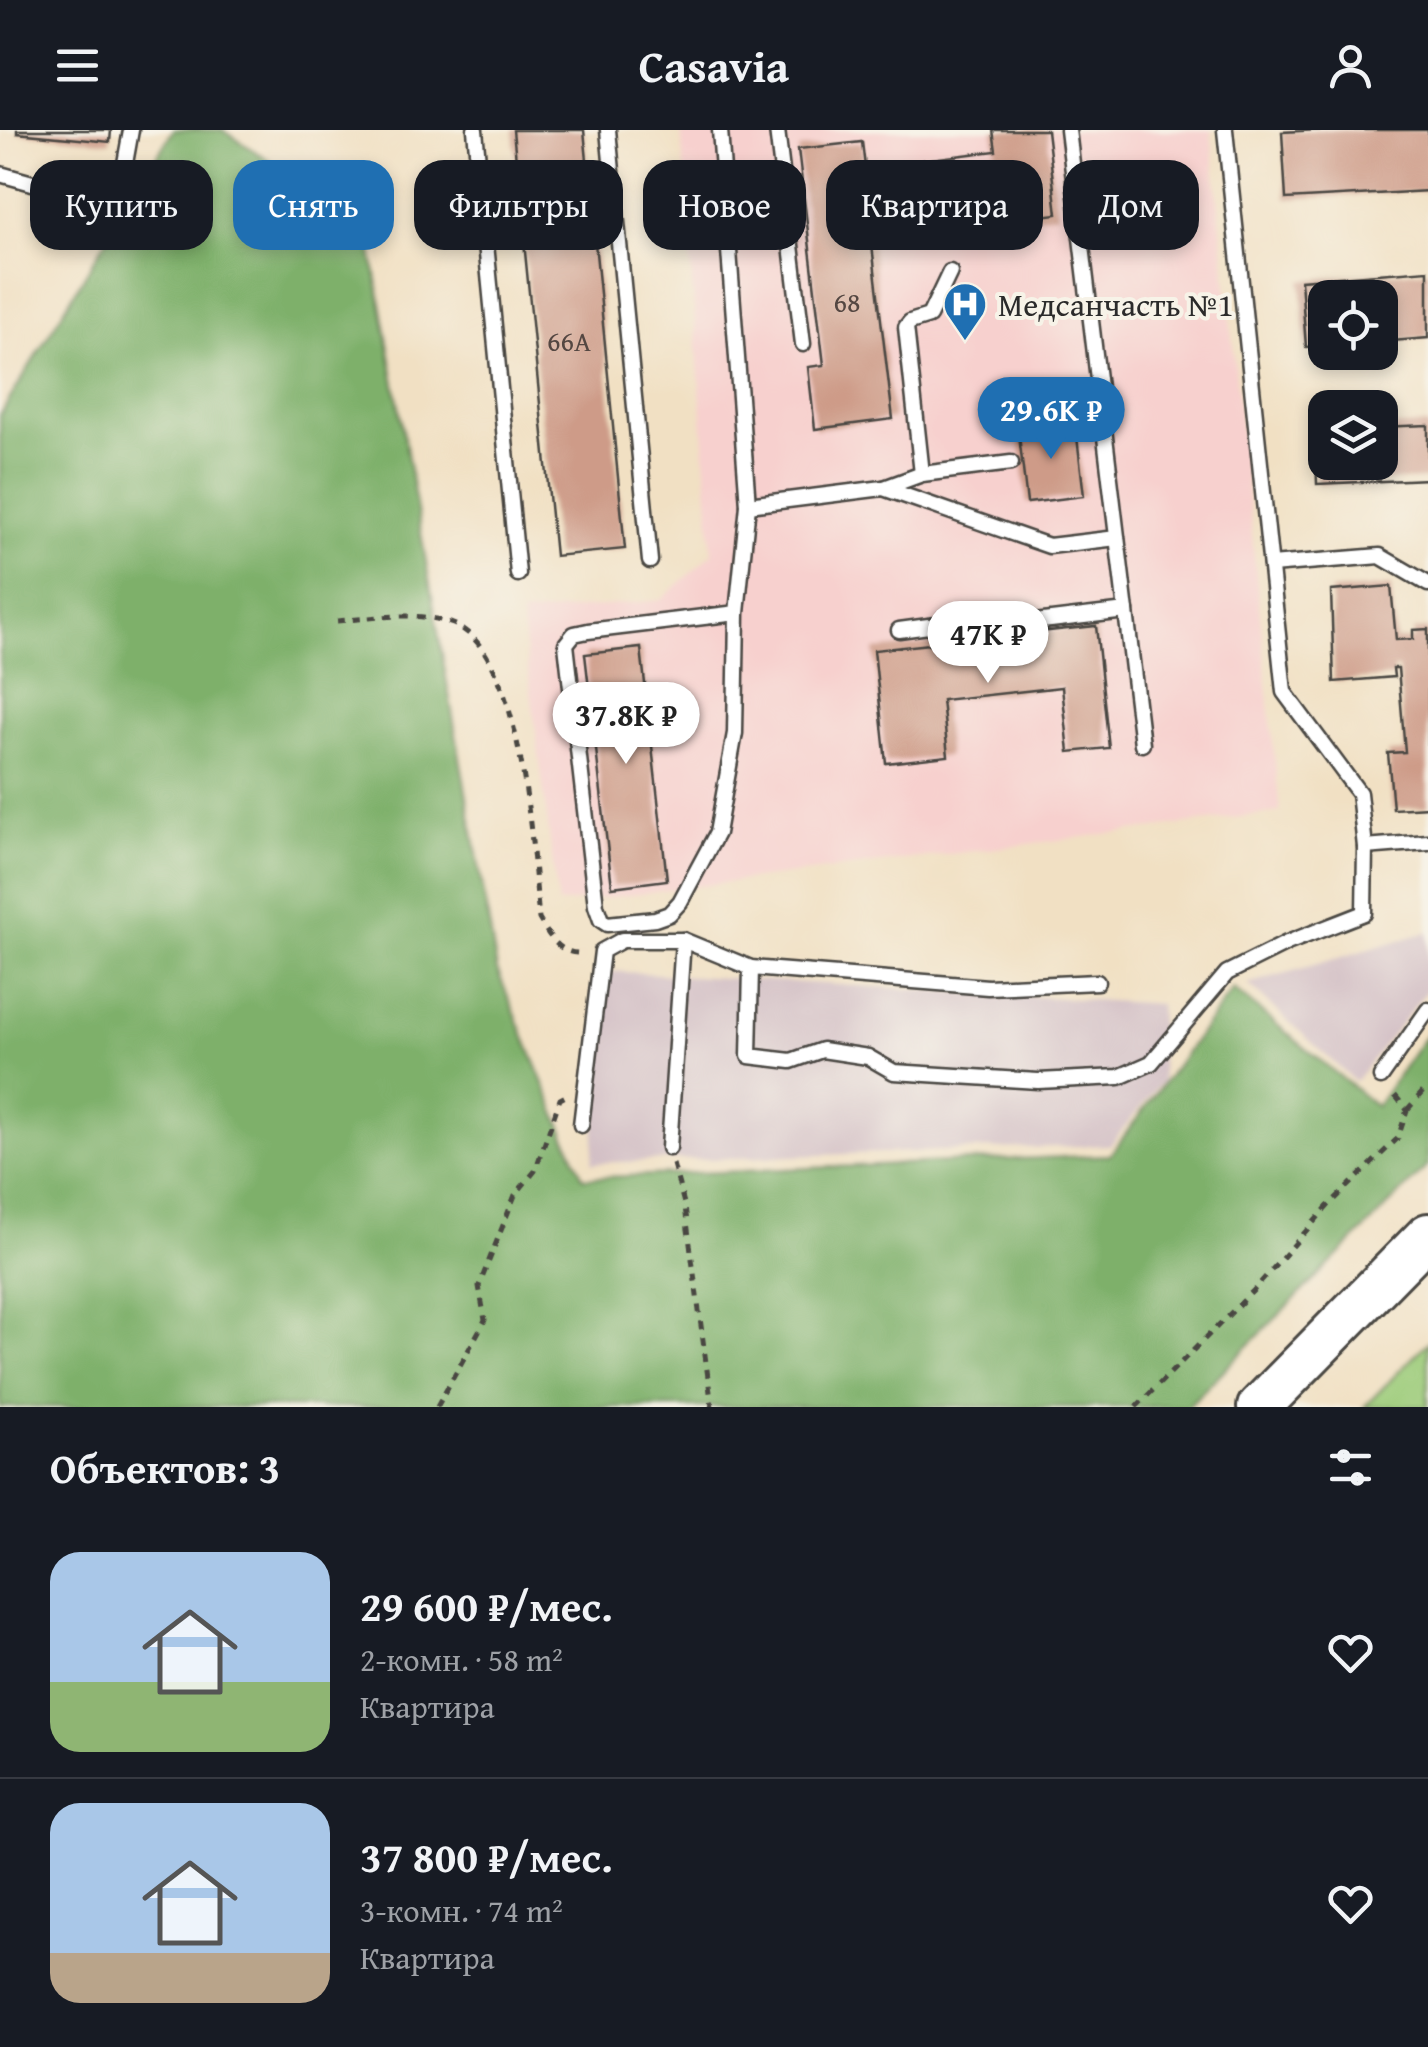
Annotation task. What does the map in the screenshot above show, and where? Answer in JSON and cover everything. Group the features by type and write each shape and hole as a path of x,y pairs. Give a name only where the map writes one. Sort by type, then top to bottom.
{"main road":[{"path":"1259,1407 1428,1235"},
{"path":"1299,1407 1428,1273"}],"lane":[{"path":"0,174 36,184 114,178 124,169 131,130"},
{"path":"475,130 518,574"},
{"path":"608,130 650,561"},
{"path":"720,130 748,505 737,613 735,733 717,833 698,874 669,914 655,920 607,924 601,920 596,906 566,644 574,634 588,631 737,613"},
{"path":"777,130 802,344"},
{"path":"1068,130 1142,744"},
{"path":"751,968 749,1056 792,1060 822,1050 868,1057 894,1072 1038,1081 1119,1077 1150,1063 1227,974 1286,943 1364,913 1365,847 1359,794 1284,692 1224,130"},
{"path":"922,474 906,328 910,322 929,316 950,272"},
{"path":"748,505 884,488 922,474 1011,464"},
{"path":"884,488 1049,546 1117,538"},
{"path":"1271,565 1380,556 1428,584"},
{"path":"899,630 966,622 1000,626 1126,611"},
{"path":"1365,847 1428,842"},
{"path":"582,1125 602,951 622,940 684,940 751,968 988,987 1097,982"},
{"path":"668,1148 684,940"},
{"path":"1380,1076 1428,1010"}],"path":[{"path":"337,621 405,616 450,622 472,634 494,668 515,724 539,919 556,945 574,954 602,951"},
{"path":"1380,1076 1407,1110"},
{"path":"437,1407 485,1320 478,1286 515,1195 535,1171 560,1099 586,1085"},
{"path":"1136,1407 1398,1138 1407,1110 1428,1086"},
{"path":"668,1148 686,1208 712,1407"}],"shaded area":[{"name":"Медсанчасть №1","path":"681,130 1211,130 1280,812 558,904 521,615 661,600 712,554 690,250 806,250 806,160 683,160"},
{"path":"1428,932 1428,989 1355,1082 1248,984"},
{"path":"608,971 1159,1004 1162,1081 1110,1145 592,1163"}],"green space":[{"path":"173,130 222,130 269,160 233,160 233,250 372,250 497,970 583,1178 1110,1155 1233,989 1376,1106 1428,1033 1428,1166 1187,1407 0,1407 0,415 100,250 213,250 213,160 155,160"},
{"path":"1428,1342 1428,1407 1364,1407"}],"building":[{"path":"17,130 111,130 110,142"},
{"path":"513,130 584,130 587,160 516,160"},
{"path":"993,130 1047,130 1057,214 1043,216 1043,160 922,160 996,151"},
{"path":"1428,130 1428,191 1286,199 1282,132"},
{"path":"862,142 864,160 826,160 826,250 873,250 893,419 815,429 808,367 824,365 806,215 806,160 799,160 798,149"},
{"path":"525,250 596,250 625,549 555,556"},
{"path":"1428,270 1428,338 1398,340 1398,280 1308,280 1306,347 1301,280"},
{"path":"1075,420 1084,496 1027,503 1018,427"},
{"path":"1428,425 1428,479 1317,484 1317,480 1398,480 1398,426"},
{"path":"1391,586 1396,640 1413,639 1413,630 1428,629 1428,807 1393,809 1388,753 1405,752 1398,668 1393,668 1394,677 1334,682 1331,591"},
{"path":"1096,626 1109,748 1069,752 1062,687 942,700 948,756 886,763 874,650"},
{"path":"641,648 667,880 612,887 585,654"}],"place":[{"name":"Медсанчасть №1","path":"965,342"}]}
